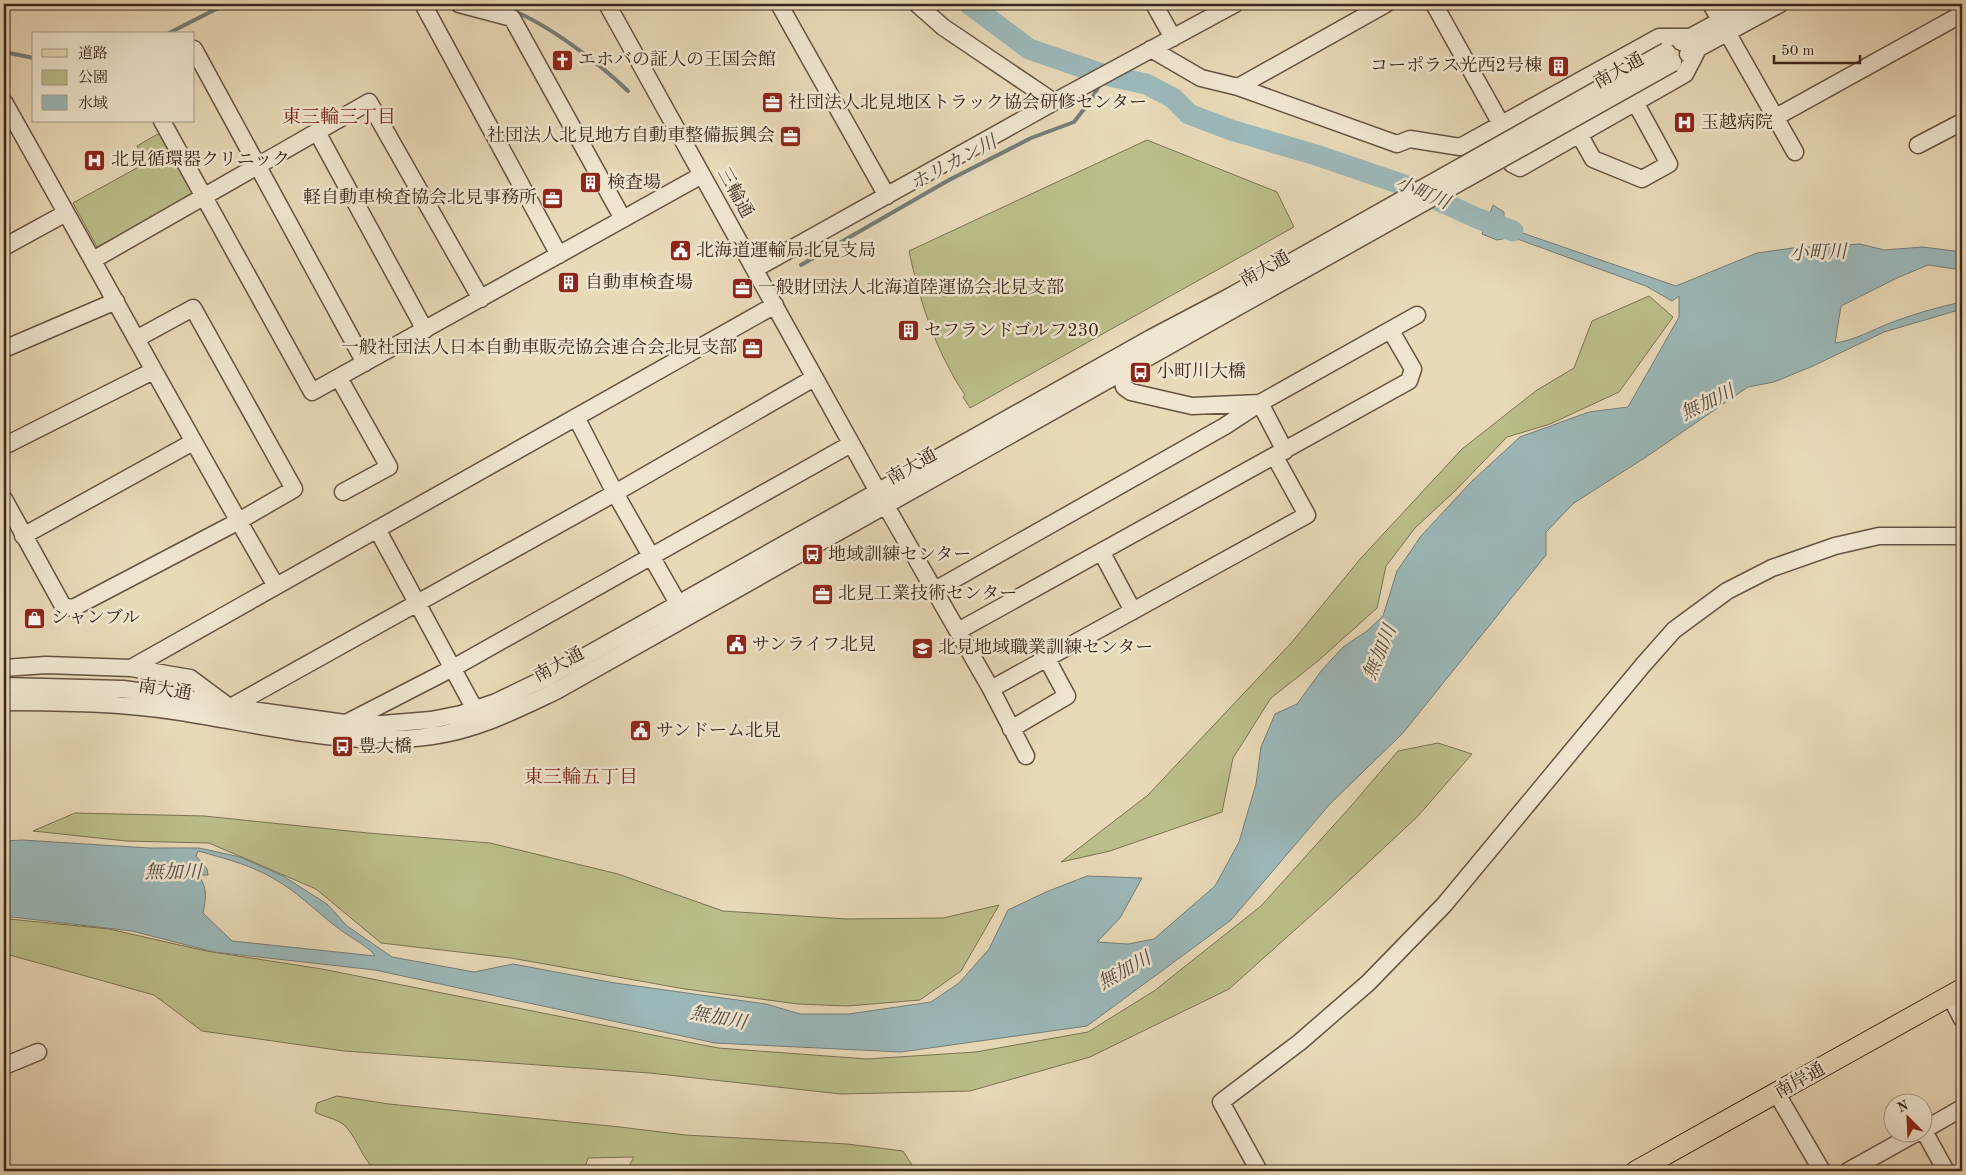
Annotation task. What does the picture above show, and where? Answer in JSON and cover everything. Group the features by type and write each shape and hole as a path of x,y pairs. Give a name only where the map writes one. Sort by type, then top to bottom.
{"main road":[{"name":"南岸通","path":"1636,1171 1956,993"}],"street":[{"path":"423,4 559,255"},
{"path":"460,4 512,18 623,219"},
{"name":"三輪通","path":"608,4 814,378 991,689 1026,756"},
{"path":"779,4 887,196"},
{"path":"917,4 943,27 1060,98"},
{"path":"1154,4 1173,38"},
{"path":"755,270 1060,98 1235,4"},
{"path":"1146,52 1202,78 1238,87 1397,144 1410,139 1460,147 1497,127 1659,37 1694,43 1685,74 1520,168 1512,164 1497,127 1434,4"},
{"path":"1710,4 1795,152"},
{"name":"南大通","path":"1723,27 1750,4"},
{"name":"南大通","path":"4,686 123,689 181,697 225,713 343,738 383,740 434,736 479,717 496,702 682,611 1694,43 1723,27 1780,4"},
{"path":"1238,87 1380,5"},
{"path":"1776,117 1962,14"},
{"path":"195,51 365,363"},
{"path":"4,102 116,301 153,371 276,586"},
{"path":"93,260 369,102 481,299"},
{"path":"1579,134 1592,159 1642,179 1669,164 1636,102"},
{"path":"163,122 312,392 702,175"},
{"path":"1918,145 1962,122"},
{"path":"317,132 425,330"},
{"path":"4,247 66,213"},
{"path":"4,349 116,301"},
{"path":"131,668 775,305"},
{"path":"4,499 63,606 72,608 239,521 294,489 192,308 136,339"},
{"path":"935,590 1417,315"},
{"path":"958,631 1102,553 1409,381 1413,369 1390,331"},
{"path":"1118,365 1124,387 1131,392 1192,406 1260,403"},
{"path":"4,446 153,371"},
{"path":"339,378 388,466 342,492"},
{"path":"4,668 46,665 131,668 190,678 225,713 615,493 814,378"},
{"path":"991,689 1307,515 1260,403"},
{"path":"576,417 615,493 682,611"},
{"path":"23,536 193,442"},
{"path":"345,723 452,668 852,444"},
{"path":"377,529 479,717"},
{"path":"1259,1171 1221,1102 1300,1042 1368,983 1444,905 1674,630 1727,591 1772,568 1835,546 1879,536 1962,536"},
{"path":"1102,553 1133,611"},
{"path":"1012,729 1067,696 1047,659"},
{"name":"南大通","path":"4,702 123,704 345,723 404,724 479,717"},
{"path":"1956,993 1962,1019"},
{"path":"4,1066 38,1052"},
{"path":"1777,1094 1822,1171"},
{"path":"1934,1125 1962,1108"},
{"path":"1848,1171 1900,1142"},
{"path":"1930,1142 1946,1171"}],"green space":[{"path":"163,131 198,192 97,247 73,203 146,163 137,146"},
{"path":"1147,140 1277,192 1294,227 970,408 963,397 965,395 945,361 930,325 918,289 909,251"},
{"path":"1649,296 1673,317 1619,392 1550,424 1507,437 1455,491 1415,528 1386,566 1377,608 1318,661 1271,698 1233,758 1222,812 1110,851 1061,862 1148,795 1292,642 1361,558 1462,449 1537,390 1574,368 1592,321"},
{"path":"1438,743 1472,754 1418,816 1229,989 1090,1057 970,1091 841,1094 650,1073 344,1051 202,1031 154,995 6,954 9,919 109,929 206,951 322,969 718,1048 867,1059 976,1052 1088,1032 1154,991 1261,906 1398,751"},
{"path":"75,813 204,816 368,833 490,843 618,874 723,911 846,919 943,918 999,905 961,971 920,1000 847,1006 798,1004 685,989 511,958 381,943 316,889 209,843 126,841 33,831"},
{"path":"337,1096 389,1104 685,1135 847,1144 903,1151 916,1171 620,1171 629,1166 634,1157 588,1158 584,1171 376,1171 344,1125 315,1112 317,1103"}],"water":[{"name":"無加川","path":"1493,205 1504,212 1504,222 1511,229 1676,286 1757,253 1793,248 1860,244 1884,250 1923,247 1962,252 1962,270 1928,265 1841,306 1835,343 1843,342 1890,323 1935,308 1962,302 1962,309 1884,332 1813,366 1774,382 1748,387 1646,457 1574,503 1546,532 1546,555 1403,733 1329,805 1231,920 1087,1026 901,1052 715,1043 375,970 214,952 132,931 12,917 4,918 4,841 22,840 149,848 199,848 240,857 283,876 327,904 347,926 392,957 474,972 513,964 615,983 766,1004 800,1014 849,1014 931,1002 959,983 989,949 1008,910 1046,892 1087,876 1142,878 1120,918 1097,942 1128,944 1154,939 1215,886 1239,842 1256,784 1261,747 1275,714 1297,704 1321,671 1343,647 1367,631 1383,616 1397,571 1421,536 1471,482 1520,437 1589,412 1628,407 1679,317 1679,296 1672,301 1646,286 1512,237 1497,240 1482,234","holes":["198,851 230,860 271,877 297,894 375,956 232,941 203,913 205,893 198,875 208,875 207,869 196,856"]}],"waterway":[{"name":"ホリカン川","path":"171,32 226,4"},
{"name":"ホリカン川","path":"493,4 505,8"},
{"name":"小町川","path":"969,4 1029,49 1105,75 1146,84 1173,98 1189,114 1231,130 1316,155 1404,185 1479,219 1513,231"},
{"name":"ホリカン川","path":"514,11 543,26 574,46 628,91"},
{"name":"ホリカン川","path":"4,52 32,58"},
{"name":"ホリカン川","path":"801,265 949,180 1031,138 1074,122 1091,100 1100,84"}],"place":[{"name":"エホバの証人の王国会館","path":"562,60"},
{"name":"コーポラス光西2号棟","path":"1558,66"},
{"name":"社団法人北見地区トラック協会研修センター","path":"772,103"},
{"name":"玉越病院","path":"1685,123"},
{"name":"社団法人北見地方自動車整備振興会","path":"791,136"},
{"name":"北見循環器クリニック","path":"95,160"},
{"name":"検査場","path":"591,183"},
{"name":"軽自動車検査協会北見事務所","path":"553,198"},
{"name":"北海道運輸局北見支局","path":"680,251"},
{"name":"自動車検査場","path":"569,283"},
{"name":"一般財団法人北海道陸運協会北見支部","path":"742,288"},
{"name":"セフランドゴルフ230","path":"908,331"},
{"name":"一般社団法人日本自動車販売協会連合会北見支部","path":"753,348"},
{"name":"小町川大橋","path":"1140,372"},
{"name":"地域訓練センター","path":"812,555"},
{"name":"北見工業技術センター","path":"822,594"},
{"name":"シャンブル","path":"35,618"},
{"name":"サンライフ北見","path":"736,645"},
{"name":"北見地域職業訓練センター","path":"922,648"},
{"name":"サンドーム北見","path":"640,731"},
{"name":"豊大橋","path":"342,747"}],"district":[{"name":"東三輪三丁目","path":"339,118"},
{"name":"東三輪五丁目","path":"581,778"}]}
